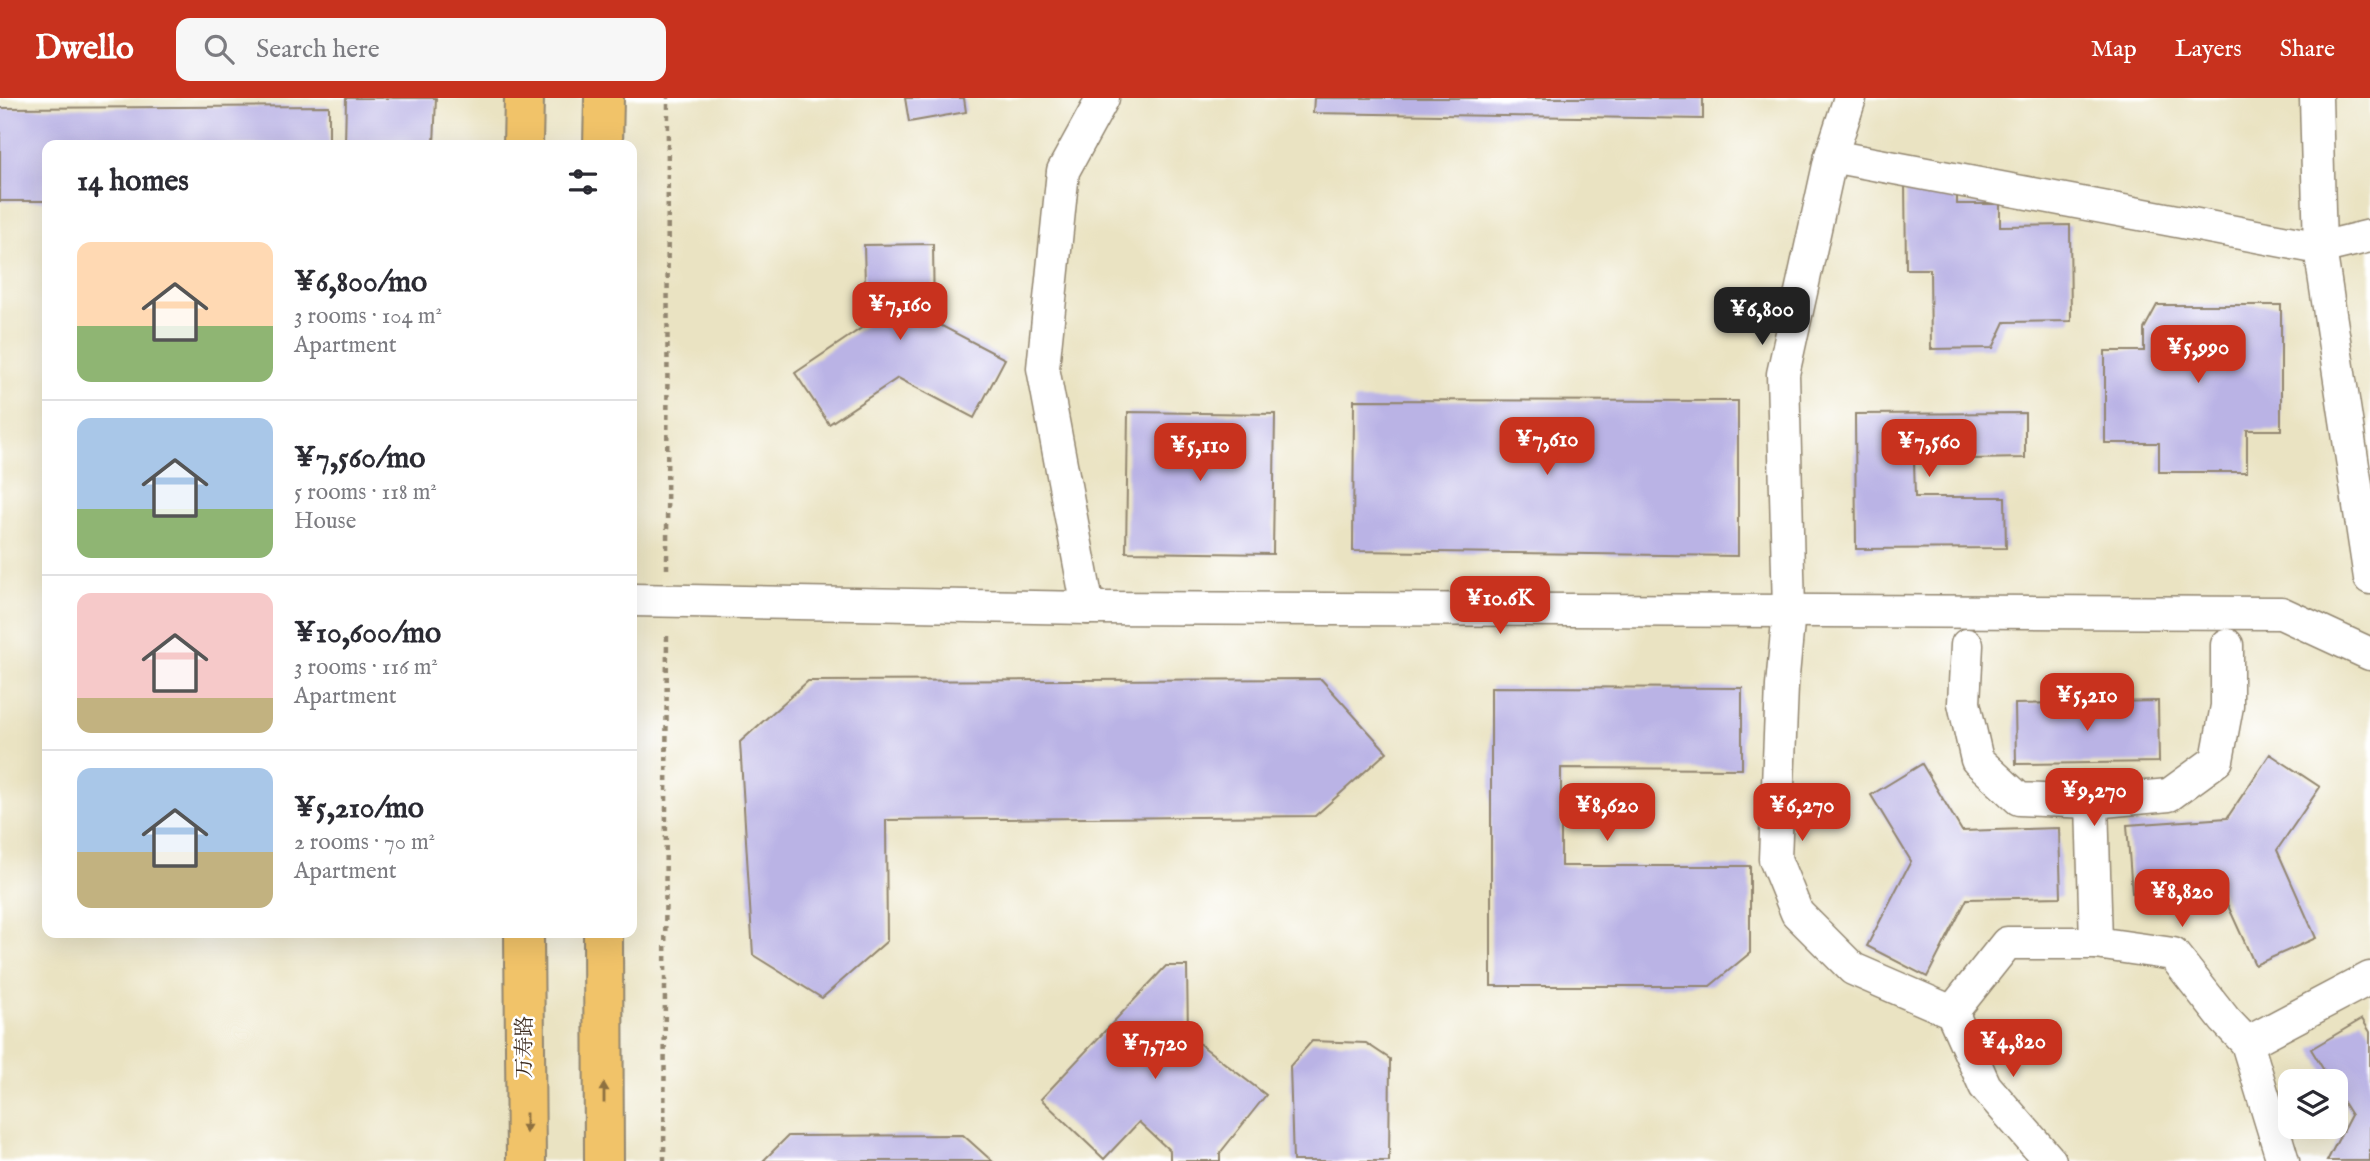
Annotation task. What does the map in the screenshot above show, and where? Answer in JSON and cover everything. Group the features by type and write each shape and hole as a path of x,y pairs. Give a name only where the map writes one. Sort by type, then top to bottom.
{"main road":[{"path":"523,140 524,98"},
{"path":"603,140 604,98"},
{"name":"万寿路","path":"524,938 526,1161"},
{"path":"603,938 604,1161"}],"street":[{"path":"1088,608 1043,368 1063,171 1103,98"},
{"path":"1850,98 1831,156 1783,374 1789,611 1775,859 1797,913 1853,969 1952,1012 1985,1086 2050,1161"},
{"path":"2316,98 2320,248 2357,412 2370,578"},
{"path":"1831,156 2320,248 2370,236"},
{"path":"637,600 1088,608 2281,613 2370,654"},
{"path":"1967,645 1964,703 1977,760 2019,799 2092,802 2169,795 2217,760 2227,706 2227,645"},
{"path":"2092,802 2096,943"},
{"path":"1952,1012 2007,943 2096,943 2173,954 2247,1044 2283,1161"},
{"path":"2247,1044 2370,978"}],"building":[{"path":"346,98 436,98 434,140 345,140"},
{"path":"905,98 964,98 966,112 909,122"},
{"path":"1314,98 1703,98 1703,119 1313,113"},
{"path":"329,106 329,140 42,140 42,201 0,201 0,108"},
{"path":"1905,181 1957,181 1957,204 2000,204 2000,226 2070,225 2071,321 2005,322 1993,348 1931,349 1930,269 1906,269"},
{"path":"933,244 934,322 1005,359 974,418 898,378 829,424 795,373 866,325 864,245"},
{"path":"2157,305 2281,305 2281,430 2247,430 2247,472 2159,472 2159,443 2105,443 2105,351 2144,351 2144,329"},
{"path":"1354,400 1738,401 1738,556 1353,551"},
{"path":"1128,412 1275,414 1273,554 1126,552"},
{"path":"2025,413 2025,458 1914,460 1915,497 2005,497 2006,548 1856,549 1855,414"},
{"path":"1321,679 1387,752 1315,816 886,820 887,941 822,998 753,955 740,742 808,681"},
{"path":"1491,687 1742,688 1742,769 1561,768 1561,866 1750,866 1750,953 1710,986 1491,986"},
{"path":"2158,701 2159,762 2016,764 2015,704"},
{"path":"2270,754 2320,787 2277,850 2316,938 2255,965 2219,886 2132,893 2127,825 2227,818"},
{"path":"1922,764 1962,831 2059,828 2061,897 1967,899 1927,977 1867,946 1911,861 1871,795"},
{"path":"1166,966 1187,966 1188,1035 1266,1095 1220,1153 1220,1161 1170,1161 1170,1151 1139,1122 1104,1159 1041,1099"},
{"path":"2362,1019 2370,1032 2370,1161 2327,1161 2338,1139 2348,1139 2348,1121 2351,1115 2348,1110 2348,1069 2323,1069 2311,1049"},
{"path":"1312,1041 1366,1043 1390,1059 1389,1161 1293,1161 1290,1066"},
{"path":"963,1135 992,1161 763,1161 788,1136"}]}
